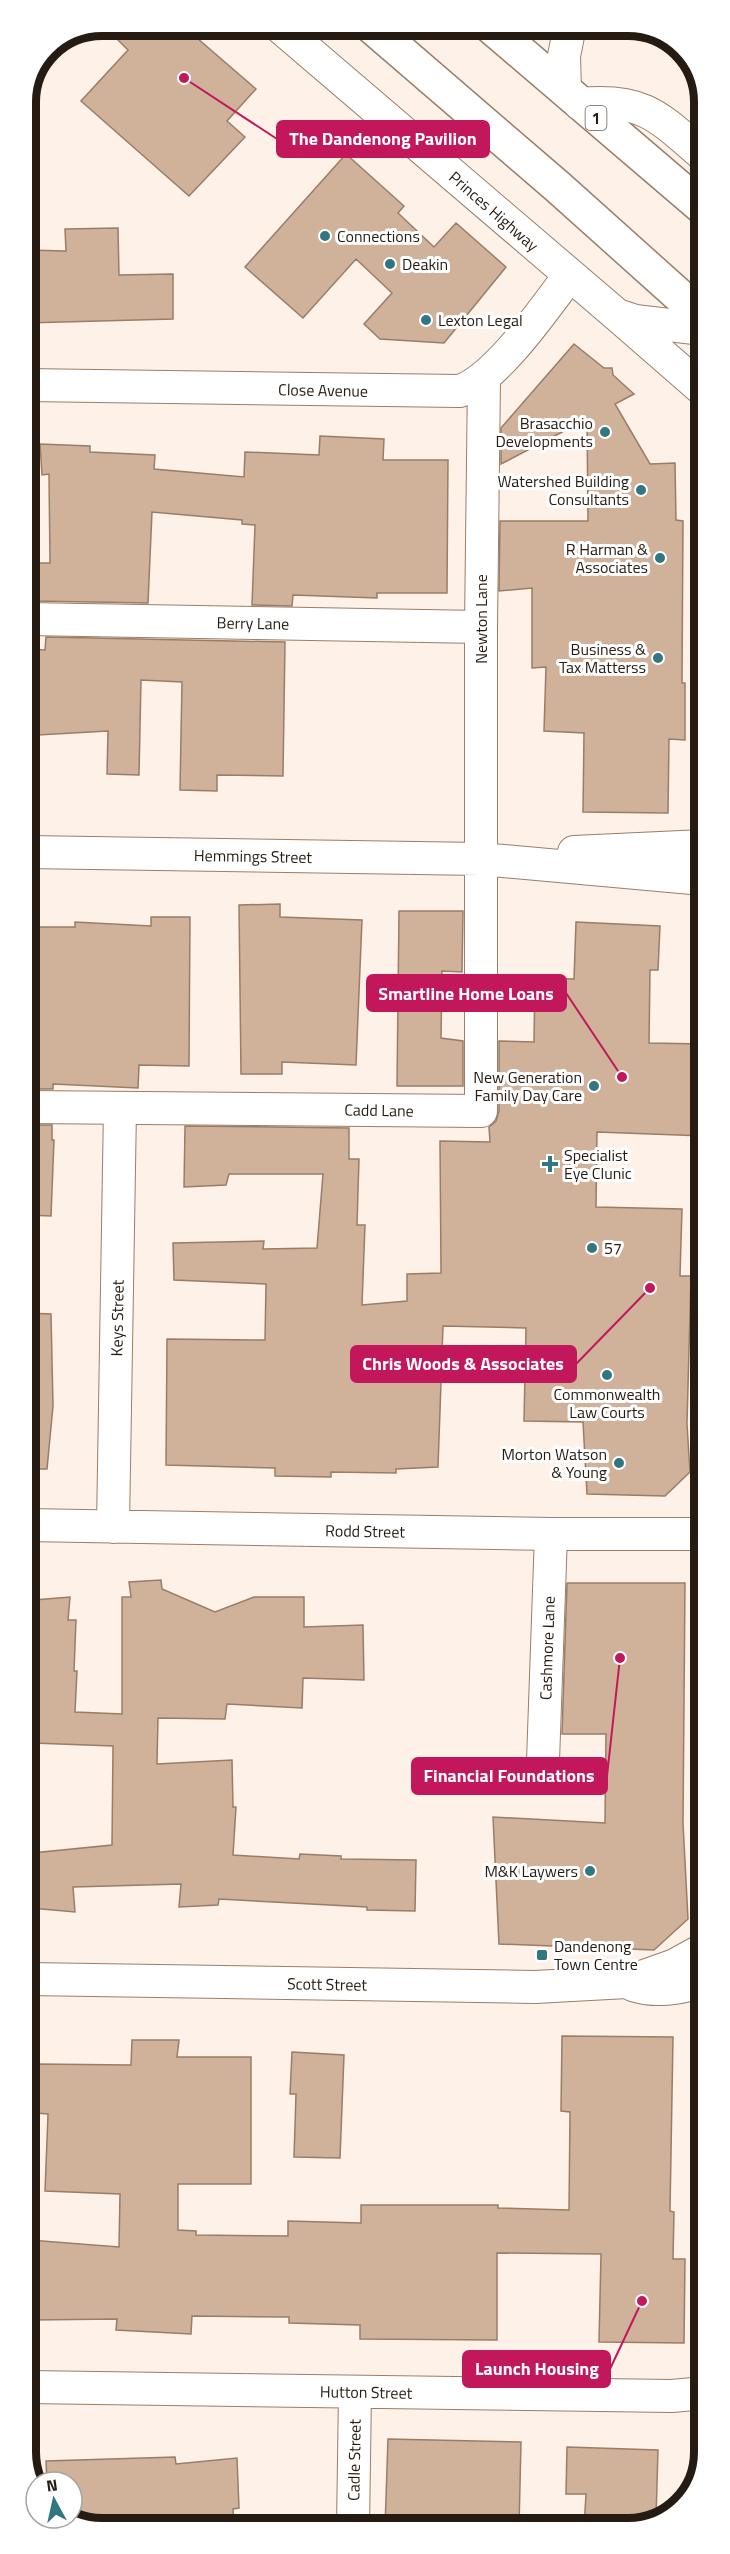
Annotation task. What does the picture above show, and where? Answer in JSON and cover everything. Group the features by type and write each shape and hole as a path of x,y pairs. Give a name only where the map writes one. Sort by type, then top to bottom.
{"highway":[{"path":"383,36 558,187 694,309"},
{"name":"1","path":"502,36 694,200"}],"street":[{"name":"Princes Highway","path":"291,36 617,315 635,321 694,328"},
{"path":"568,36 564,56 572,97 636,106 651,112 694,148"},
{"name":"Close Avenue","path":"36,385 460,391 473,386 496,367 569,276"},
{"path":"617,315 694,382"},
{"name":"Newton Lane","path":"481,859 484,378"},
{"name":"Berry Lane","path":"36,619 481,627"},
{"name":"Hemmings Street","path":"481,859 648,847 694,846"},
{"name":"Hemmings Street","path":"36,852 481,859 694,878"},
{"name":"Cadd Lane","path":"36,1107 481,1111 481,859"},
{"name":"Keys Street","path":"113,1527 120,1108"},
{"name":"Rodd Street","path":"36,1526 694,1534"},
{"name":"Cashmore Lane","path":"543,1761 551,1534"},
{"name":"Scott Street","path":"36,1979 535,1987 627,1982 675,1965 694,1955"},
{"name":"Scott Street","path":"627,1982 646,1989 681,1988 694,1984"},
{"name":"Hutton Street","path":"36,2387 672,2396 694,2394"},
{"name":"Cadle Street","path":"353,2518 355,2392"}],"building":[{"path":"122,36 195,36 256,89 227,121 245,137 189,196 81,101 128,50 118,40"},
{"path":"346,154 404,206 398,213 434,247 456,223 506,267 444,343 380,339 364,324 392,293 356,259 303,318 245,267"},
{"path":"118,228 119,275 173,274 173,319 36,323 36,250 66,251 65,229"},
{"path":"574,344 604,368 612,368 613,375 634,394 615,404 650,464 675,463 676,520 683,521 682,683 685,683 685,740 669,739 668,813 583,812 584,733 544,731 546,667 532,668 532,588 499,591 500,521 588,521 587,419 501,464 501,428"},
{"path":"320,436 384,439 383,460 448,460 447,593 377,593 377,598 293,595 292,606 252,605 255,525 242,524 242,520 152,512 148,603 36,601 37,563 50,563 49,474 42,475 40,444 90,446 90,452 155,455 154,469 244,477 245,452 319,455"},
{"path":"46,637 285,642 283,776 217,775 217,791 180,790 182,682 141,680 139,775 107,774 108,731 38,735 36,649 45,650"},
{"path":"280,904 280,917 362,920 356,1065 282,1062 282,1074 241,1074 239,905"},
{"path":"399,911 463,911 462,972 442,971 441,1038 463,1041 463,1086 397,1086"},
{"path":"151,917 190,917 189,1066 139,1065 138,1088 53,1084 53,1089 36,1089 36,927 75,927 75,922 151,926"},
{"path":"576,922 660,926 658,970 650,970 649,1043 694,1044 694,1136 597,1132 596,1207 682,1209 680,1276 691,1276 687,1424 690,1472 665,1496 587,1494 583,1422 524,1421 526,1328 443,1326 438,1467 396,1469 396,1473 331,1472 331,1477 275,1476 275,1468 166,1465 167,1339 265,1340 266,1284 174,1280 173,1243 264,1241 263,1249 317,1248 323,1174 229,1174 226,1185 184,1187 185,1126 349,1128 349,1159 359,1159 357,1225 365,1225 362,1305 407,1301 407,1274 441,1273 440,1141 490,1142 489,1127 496,1121 499,1111 499,1041 534,1042 535,978 574,979"},
{"path":"36,1125 52,1125 52,1140 54,1140 51,1216 36,1215"},
{"path":"36,1313 51,1314 53,1406 47,1469 36,1469"},
{"path":"161,1580 162,1589 215,1612 254,1597 304,1597 304,1627 363,1625 364,1680 303,1678 302,1708 227,1704 225,1719 158,1718 157,1764 232,1760 233,1807 236,1807 233,1855 299,1859 300,1854 341,1856 341,1859 416,1860 415,1911 367,1910 367,1907 219,1899 218,1905 179,1907 181,1884 73,1887 75,1912 36,1908 36,1853 112,1845 113,1746 36,1743 36,1600 70,1597 68,1620 76,1620 75,1712 122,1714 122,1597 131,1597 129,1582"},
{"path":"567,1583 685,1583 683,1823 688,1919 654,1950 499,1944 493,1817 605,1823 606,1734 562,1734"},
{"path":"562,2036 673,2037 670,2211 674,2212 673,2259 685,2259 684,2343 599,2342 601,2254 497,2253 497,2340 360,2339 360,2325 289,2323 289,2317 192,2316 191,2334 116,2330 117,2319 36,2320 36,2240 119,2247 120,2194 45,2191 48,2114 36,2113 38,2064 131,2065 132,2040 179,2040 177,2057 251,2057 251,2184 178,2184 178,2230 196,2231 196,2235 288,2236 288,2221 361,2223 361,2205 498,2205 498,2208 569,2210 570,2112 561,2111"},
{"path":"292,2052 344,2055 340,2158 294,2157 296,2094 290,2094"},
{"path":"388,2439 521,2442 519,2518 385,2518"},
{"path":"567,2447 658,2450 656,2511 653,2513 628,2518 585,2518 586,2494 566,2494"},
{"path":"175,2457 176,2464 237,2458 239,2508 233,2509 233,2518 89,2517 84,2515 84,2470 46,2470 46,2461"}],"place":[{"name":"The Dandenong Pavilion","path":"184,78"},
{"name":"Connections","path":"325,236"},
{"name":"Deakin","path":"390,264"},
{"name":"Lexton Legal","path":"426,320"},
{"name":"Brasacchio Developments","path":"605,432"},
{"name":"Watershed Building Consultants","path":"641,490"},
{"name":"R Harman & Associates","path":"660,558"},
{"name":"Business & Tax Matterss","path":"658,658"},
{"name":"Smartline Home Loans","path":"622,1077"},
{"name":"New Generation Family Day Care","path":"594,1086"},
{"name":"Specialist Eye Clunic","path":"550,1164"},
{"name":"57","path":"592,1248"},
{"name":"Chris Woods & Associates","path":"650,1288"},
{"name":"Commonwealth Law Courts","path":"607,1375"},
{"name":"Morton Watson & Young","path":"619,1463"},
{"name":"Financial Foundations","path":"620,1658"},
{"name":"M&K Laywers","path":"590,1871"},
{"name":"Dandenong Town Centre","path":"542,1955"},
{"name":"Launch Housing","path":"642,2301"}]}
